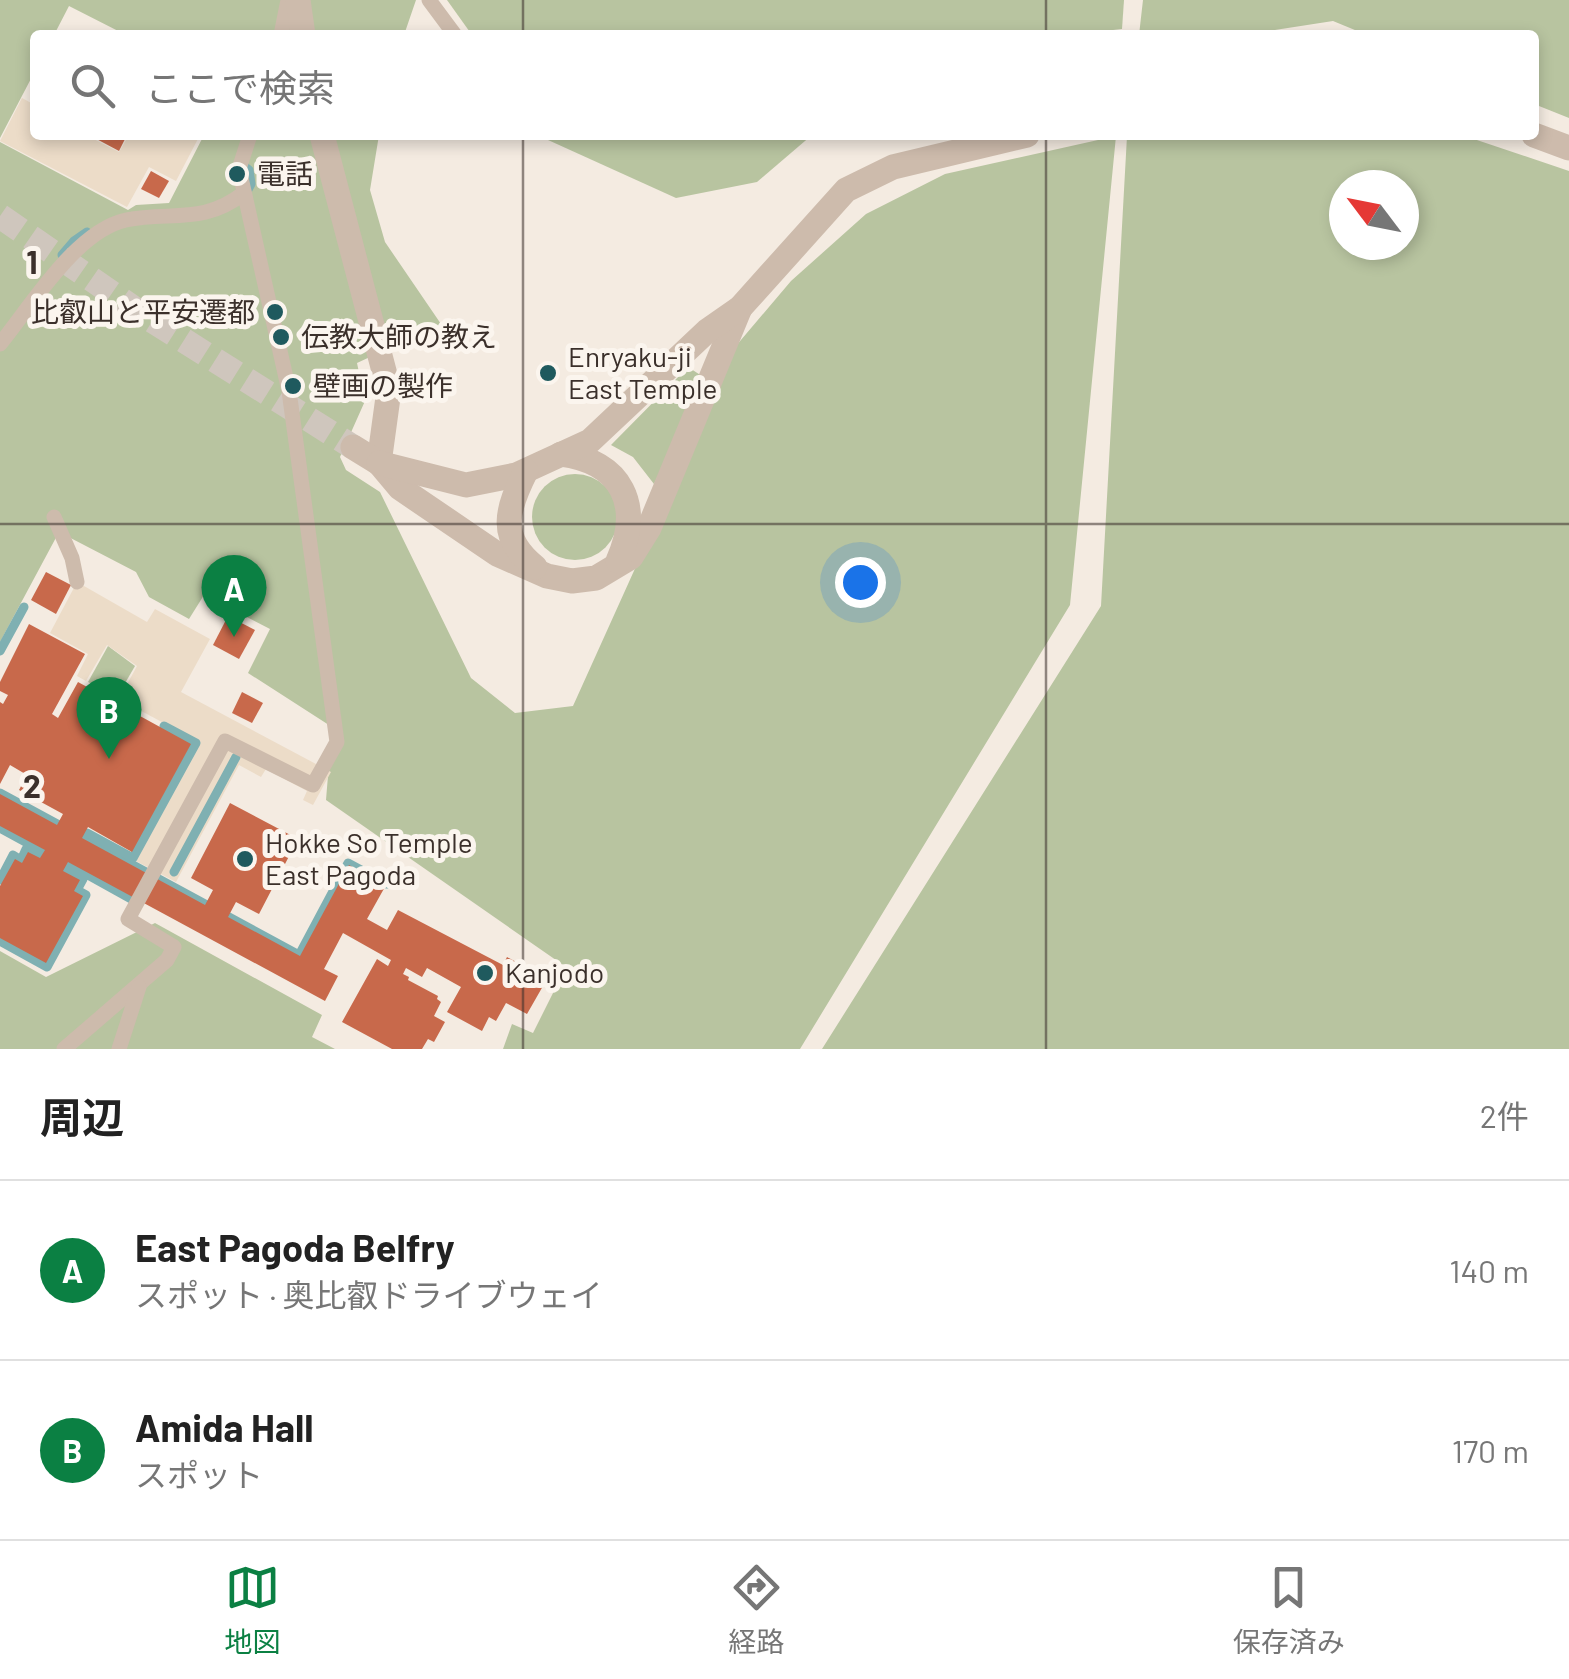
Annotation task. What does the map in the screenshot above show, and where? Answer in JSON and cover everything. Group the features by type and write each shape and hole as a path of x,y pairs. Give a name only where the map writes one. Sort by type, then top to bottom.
{"street":[{"path":"298,0 303,30"},
{"path":"1539,137 1569,148"},
{"path":"323,140 390,390 379,464"},
{"path":"379,464 466,485 526,471 590,442 707,330 740,308 846,190 893,167 1006,140"},
{"path":"353,447 379,464 400,488 497,554 547,576 572,581 596,578 631,557 649,528 740,308"},
{"path":"561,454 588,457 608,470 623,489 630,515 627,541 615,568"},
{"path":"526,471 513,497 507,526 520,555 547,576"}],"lane":[{"path":"282,30 288,0"},
{"path":"429,0 451,30"},
{"path":"64,1049 167,960 174,947 128,919 225,741 313,785 337,742 289,391 238,169 248,140"},
{"path":"0,344 79,246 124,220 190,217 221,209 244,192"},
{"path":"111,227 120,204"},
{"path":"282,407 289,391"},
{"path":"54,517 78,582"},
{"path":"119,1049 140,984"}],"green space":[{"path":"0,0 416,0 406,30 116,30 69,6 57,30 30,30 30,81 0,138"},
{"path":"447,0 1124,0 1122,29 1113,30 468,30"},
{"path":"1143,0 1569,0 1569,118 1539,106 1539,30 1355,30 1333,21 1274,30 1140,30"},
{"path":"201,140 378,140 370,190 385,242 441,324 357,363 365,401 340,457 346,470 380,492 471,678 515,713 573,706 735,347 791,281 866,214 945,174 1098,140 1116,140 1070,605 800,1049 503,1049 512,1024 533,1033 566,967 326,800 332,727 248,673 270,629 204,595 189,619 149,597 136,572 59,532 0,642 0,142 128,210 136,205 169,203"},
{"path":"548,140 806,140 757,182 676,198"},
{"path":"1127,140 1477,140 1569,171 1569,1049 822,1049 1101,606"},
{"path":"688,367 705,378 654,484 633,457 611,445"},
{"path":"575,474 599,481 611,493 618,517 611,541 599,553 575,560 551,553 539,541 532,517 539,493 551,481"},
{"path":"108,646 135,666 117,697 88,682"},
{"path":"155,923 322,1015 312,1037 335,1049 0,1049 0,951 46,977"}],"shaded area":[{"path":"22,98 30,102 30,140 96,140 119,152 126,140 197,140 176,181 149,167 127,207 0,141"},
{"path":"77,582 147,622 155,609 210,639 181,692 331,772 313,805 303,800 307,791 266,769 261,777 239,765 176,882 136,861 199,742 119,699 137,666 107,645 86,681 77,676 88,654 50,633"}],"building":[{"path":"98,140 124,140 119,151"},
{"path":"151,171 169,181 159,198 141,189"},
{"path":"46,572 71,585 56,614 31,600"},
{"path":"228,616 255,630 239,659 213,645"},
{"path":"29,624 85,654 52,714 58,718 78,682 191,744 132,852 88,827 82,838 205,905 213,890 191,878 230,803 298,839 259,914 236,902 228,917 300,956 349,865 386,885 367,919 387,930 398,910 503,965 507,957 547,979 527,1014 506,1003 496,1021 489,1017 482,1031 447,1012 461,987 427,968 422,977 406,968 403,974 408,980 438,996 441,1002 434,1016 445,1022 434,1042 428,1039 422,1049 392,1049 342,1022 377,959 388,966 391,960 343,933 324,969 338,976 325,1001 68,862 63,871 80,880 74,891 83,896 46,963 0,938 0,886 15,859 22,863 28,852 40,858 45,850 0,826 0,794 57,825 63,814 19,790 27,775 10,765 0,784 0,702 3,704 8,695 0,691 0,682"},
{"path":"242,692 263,703 252,723 232,713"}],"waterway":[{"path":"239,162 249,170 251,184 245,195"},
{"path":"62,255 87,232"},
{"path":"0,651 24,607"},
{"path":"87,833 133,858 196,743 164,726"},
{"path":"174,872 236,757"},
{"path":"0,793 299,955 348,863 387,884"},
{"path":"0,828 42,851 40,855 26,849 21,860 13,855 0,880"},
{"path":"0,941 47,967 86,895 77,890 83,879 67,871 70,865 133,900"}],"tunnel":[{"path":"0,216 142,314 353,447"}],"place":[{"name":"電話","path":"237,174"},
{"name":"比叡山と平安遷都","path":"275,312"},
{"name":"伝教大師の教え","path":"281,337"},
{"name":"Enryaku-ji East Temple","path":"548,373"},
{"name":"壁画の製作","path":"293,386"},
{"name":"East Pagoda Belfry","path":"234,637"},
{"name":"Amida Hall","path":"109,759"},
{"name":"Hokke So Temple East Pagoda","path":"245,859"},
{"name":"Kanjodo","path":"485,973"}]}
